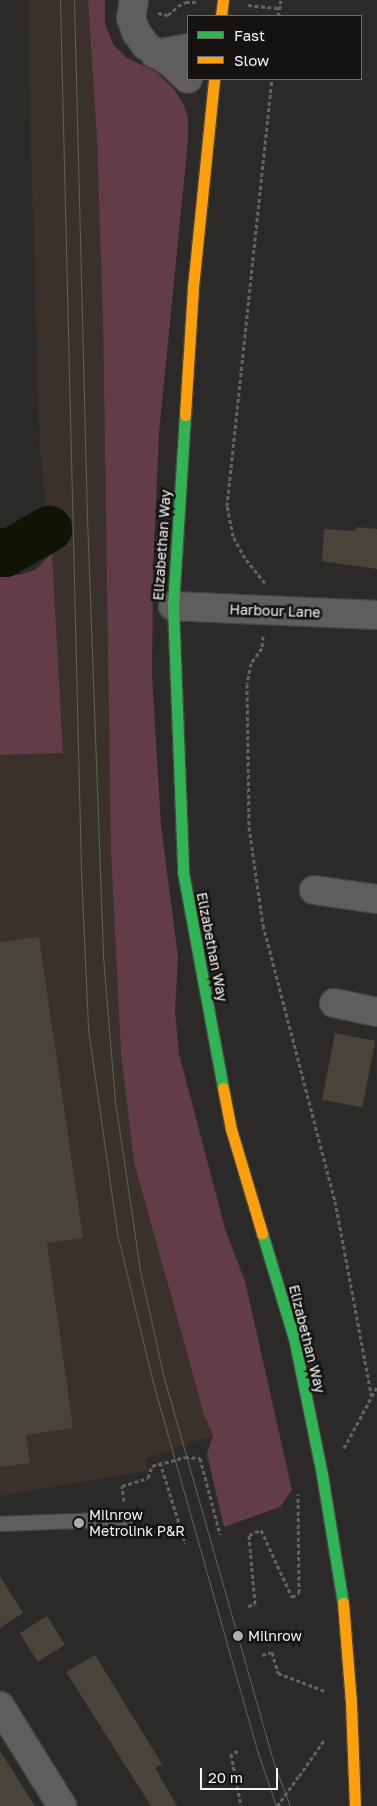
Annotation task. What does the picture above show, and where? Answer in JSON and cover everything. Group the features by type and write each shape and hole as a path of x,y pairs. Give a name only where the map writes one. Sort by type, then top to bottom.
{"main road":[{"path":"221,15 223,0"},
{"name":"Elizabethan Way","path":"214,80 193,287 173,606 183,872 230,1129 294,1338 324,1484 342,1586 351,1703 355,1806"}],"street":[{"path":"145,4 131,18 136,32 146,46 155,54 171,63 187,78"},
{"path":"155,54 187,48"},
{"path":"189,80 198,94 209,131"},
{"name":"Harbour Lane","path":"173,606 377,615"},
{"path":"314,890 377,898"},
{"path":"334,1002 377,1012"},
{"path":"0,1706 62,1806"}],"lane":[{"path":"0,1524 128,1519"}],"path":[{"path":"278,15 281,0"},
{"path":"145,4 158,13 168,15 186,2 201,2"},
{"path":"247,5 279,8"},
{"path":"272,80 227,506 233,536 245,558 267,585 262,648 251,664 247,684 250,827 263,925 335,1201 372,1398"},
{"path":"341,1453 377,1387"},
{"path":"128,1519 122,1486 148,1478 152,1466 160,1462 186,1457 200,1458 220,1534"},
{"path":"160,1462 185,1543"},
{"path":"299,1486 304,1521"},
{"path":"248,1606 255,1604 249,1535 261,1530 292,1597 299,1593 296,1494 300,1493"},
{"path":"262,1655 272,1652 278,1672 327,1692 326,1682"},
{"path":"277,1806 326,1738"},
{"path":"238,1751 231,1754 241,1806"}],"shaded area":[{"path":"29,0 94,0 103,321 111,852 121,1053 168,1288 204,1415 213,1435 146,1459 147,1471 0,1496 0,755 63,753 52,553 40,453 31,155"},
{"path":"88,0 105,0 105,23 113,44 127,58 155,71 174,89 184,105 188,119 188,141 159,433 153,571 152,676 161,825 178,957 175,1011 179,1054 226,1232 245,1281 292,1490 280,1507 224,1527 207,1454 213,1435 204,1415 134,1162 121,1053 111,852 103,321 97,138"},
{"path":"52,553 63,753 0,755 0,572 19,575 35,570"}],"building":[{"path":"357,527 377,529 377,569 322,561 324,529 356,531"},
{"path":"39,937 83,1238 47,1243 73,1428 26,1435 30,1463 0,1467 0,942"},
{"path":"335,1033 375,1041 362,1108 322,1100"},
{"path":"0,1576 23,1613 0,1628"},
{"path":"47,1616 65,1645 38,1662 20,1633"},
{"path":"95,1655 162,1764 155,1768 177,1806 151,1806 66,1672"},
{"path":"0,1751 35,1806 0,1806"}],"waterway":[{"path":"0,551 5,554 49,529"}],"tram line":[{"path":"60,0 81,872 88,1029 117,1233 152,1379 257,1750 276,1806"},
{"path":"74,0 87,517 103,956 115,1101 140,1270 164,1378 274,1764 290,1806"}],"traffic: fast":[{"path":"185,415 173,606 183,872 223,1088"},
{"path":"262,1233 294,1338 322,1475 343,1603"}],"traffic: slow":[{"path":"221,15 223,0"},
{"path":"185,415 193,287 214,80"},
{"path":"223,1088 231,1129 262,1233"},
{"path":"343,1603 351,1703 355,1806"}],"place":[{"name":"Milnrow Metrolink P&R","path":"79,1523"},
{"name":"Milnrow","path":"238,1636"}]}
